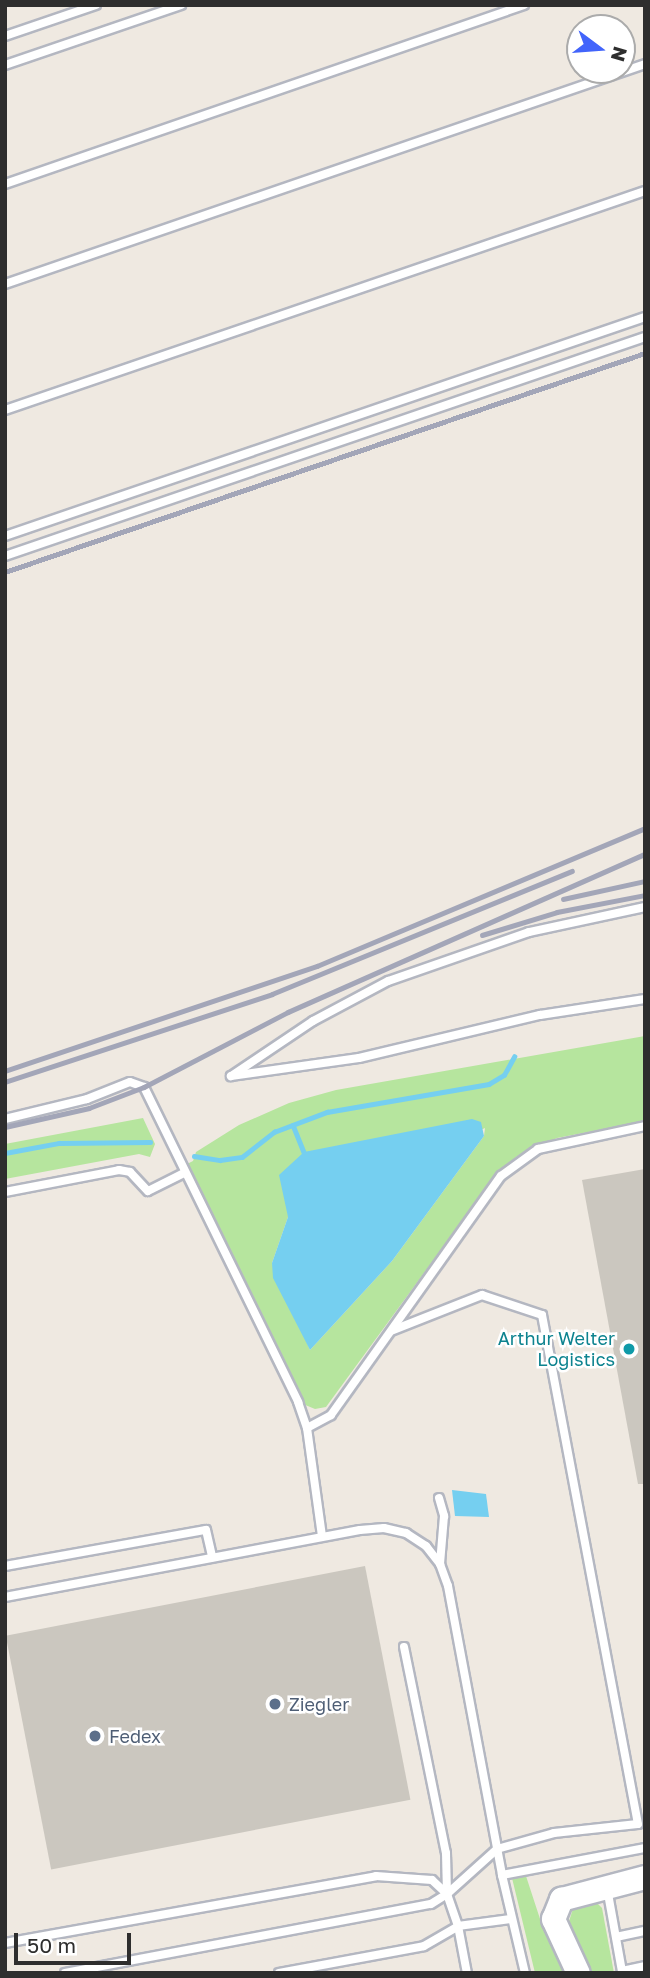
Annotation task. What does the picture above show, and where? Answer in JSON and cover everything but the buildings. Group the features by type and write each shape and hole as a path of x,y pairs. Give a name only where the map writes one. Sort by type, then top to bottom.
{"main road":[{"path":"578,1973 556,1929 554,1908 570,1893 645,1877"}],"lane":[{"path":"5,36 96,5"},
{"path":"5,65 181,5"},
{"path":"5,184 524,5"},
{"path":"5,284 645,64"},
{"path":"5,410 645,191"},
{"path":"5,536 645,317"},
{"path":"5,556 645,337"},
{"path":"645,907 529,932 387,981 313,1021 231,1076 359,1058 540,1015 645,999"},
{"path":"5,1119 139,1081 269,1339 307,1428 322,1536"},
{"path":"307,1428 331,1415 488,1194 518,1160 560,1142 645,1126"},
{"path":"5,1192 119,1170 130,1172 148,1191 182,1170"},
{"path":"65,1973 431,1904 447,1894 497,1849 554,1833 638,1824 542,1315 482,1295 393,1330"},
{"path":"439,1498 444,1516 440,1564 511,1919 525,1973"},
{"path":"5,1597 322,1536 383,1528 406,1534 426,1546 440,1564"},
{"path":"5,1566 206,1530 212,1558"},
{"path":"404,1647 446,1853 447,1894 458,1926 467,1973"},
{"path":"502,1875 645,1848"},
{"path":"5,1943 376,1877 432,1880 447,1894"},
{"path":"606,1885 622,1971 645,1966"},
{"path":"279,1973 425,1946 458,1926 511,1919"},
{"path":"616,1937 645,1931"}],"green space":[{"path":"645,1036 645,1121 557,1138 516,1157 484,1191 326,1407 315,1409 298,1402 181,1167 193,1161 196,1152 239,1125 289,1103 336,1090","holes":["485,1128 484,1136 392,1261 310,1350 272,1263 288,1217"]},
{"path":"143,1118 155,1144 150,1157 139,1154 5,1179 5,1144"},
{"path":"526,1876 542,1925 566,1973 535,1973 512,1878"},
{"path":"591,1897 602,1908 614,1973 589,1973 567,1928 575,1902"}],"water":[{"path":"472,1119 481,1122 484,1136 392,1261 310,1350 273,1278 272,1263 288,1217 279,1175 304,1152"},
{"path":"452,1490 486,1494 489,1517 455,1516"}],"waterway":[{"path":"194,1156 220,1160 242,1157 274,1132 327,1112 489,1084 504,1075 514,1057"},
{"path":"293,1125 304,1152"},
{"path":"5,1153 59,1143 150,1142"}],"railway":[{"path":"5,572 645,353"},
{"path":"5,1071 317,966 645,828"},
{"path":"5,1127 89,1108 144,1087 288,1012 645,854"},
{"path":"5,1082 272,994 572,871"},
{"path":"563,899 645,881"},
{"path":"482,935 557,912 645,895"}],"place":[{"name":"Arthur Welter Logistics","path":"629,1349"},
{"name":"Ziegler","path":"275,1704"},
{"name":"Fedex","path":"95,1736"}]}
